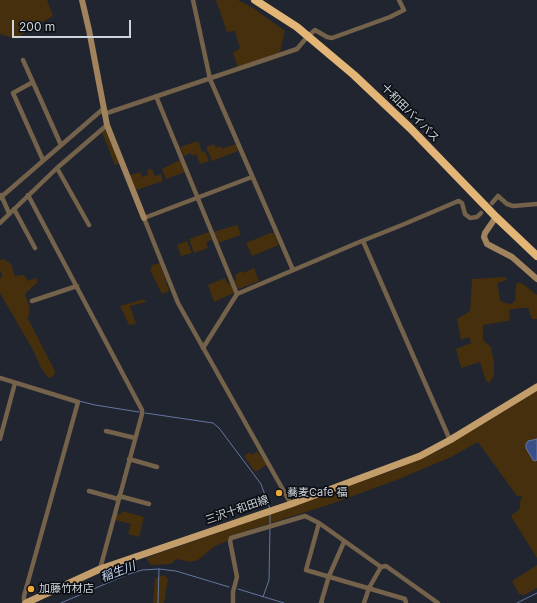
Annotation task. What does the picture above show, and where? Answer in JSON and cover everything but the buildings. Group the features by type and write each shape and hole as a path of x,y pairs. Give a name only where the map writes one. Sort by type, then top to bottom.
{"highway":[{"name":"十和田バイパス","path":"256,0 308,36 338,60 380,99 496,217 537,256"}],"main road":[{"name":"三沢十和田線","path":"25,603 36,601 100,569 291,504 415,458 450,440 537,387"}],"street":[{"path":"82,0 107,125 178,303 291,504"},
{"path":"192,0 210,79 293,270"},
{"path":"9,213 0,196 104,111 210,79 297,50 315,30 327,37 332,38 390,17 404,10 399,0"},
{"path":"23,60 61,145"},
{"path":"33,82 13,93 43,160"},
{"path":"156,96 237,294"},
{"path":"0,223 57,168 107,125"},
{"path":"57,168 89,225"},
{"path":"144,218 252,177"},
{"path":"28,195 142,410 100,569"},
{"path":"492,203 498,196 513,206 537,204"},
{"path":"203,348 237,294 459,201 462,203 465,214 470,218 482,213"},
{"path":"14,209 35,248"},
{"path":"496,217 485,233 484,237 487,244 512,257 537,278"},
{"path":"363,241 450,440"},
{"path":"32,301 77,286"},
{"path":"0,378 78,402 24,596 25,603"},
{"path":"0,439 16,383"},
{"path":"106,431 135,438"},
{"path":"129,459 158,467"},
{"path":"89,491 149,504"},
{"path":"233,603 233,592 237,577 230,541 231,538 300,516 306,516 319,523 381,567 386,566 438,603"},
{"path":"319,523 306,570 405,599 406,603"},
{"path":"322,603 329,576 344,542"},
{"path":"364,603 368,588 381,567"}],"shaded area":[{"path":"0,0 47,0 53,16 16,38 12,38 0,34"},
{"path":"216,0 238,0 253,8 285,31 280,52 238,67 233,53 240,48 235,31 227,32"},
{"path":"105,130 120,163 115,165 102,132"},
{"path":"198,141 202,152 205,151 209,161 200,164 196,154 192,156 191,153 184,156 180,147"},
{"path":"214,144 216,148 221,146 222,149 236,144 238,151 212,161 206,147"},
{"path":"180,160 185,172 166,179 162,169"},
{"path":"152,169 155,176 161,174 163,181 136,190 130,175 140,172 142,177 148,175 147,170"},
{"path":"237,225 241,235 218,243 213,232"},
{"path":"209,232 212,240 206,242 208,248 194,253 189,239"},
{"path":"270,233 274,233 279,245 252,256 246,243"},
{"path":"187,241 192,253 181,256 177,245"},
{"path":"3,259 11,264 15,276 24,275 28,281 36,278 38,282 25,294 30,308 28,319 55,371 54,376 48,378 40,366 33,350 0,293 0,279 2,275 0,270 0,260"},
{"path":"160,263 169,291 162,294 150,270 152,265"},
{"path":"254,268 259,281 238,289 234,280 236,279 235,275 242,271 244,273"},
{"path":"506,277 506,280 498,283 500,300 511,304 515,301 516,285 518,282 523,284 537,295 537,319 532,319 528,308 520,308 509,310 510,319 508,321 483,325 483,340 491,347 494,362 494,376 489,383 486,381 480,362 461,368 456,349 471,343 469,337 461,340 457,319 470,311 472,279"},
{"path":"225,278 228,284 231,283 234,293 214,302 208,285"},
{"path":"144,299 146,302 130,306 136,324 129,325 120,306"},
{"path":"537,391 537,439 528,441 535,461 537,460 537,558 512,518 512,515 520,509 520,501 522,499 521,496 517,496 478,442 451,457 399,479 334,503 230,536 227,541 215,546 198,560 190,562 176,559 171,564 151,565 146,558 397,469 440,450"},
{"path":"257,451 267,465 255,472 244,456 250,452 252,455"},
{"path":"122,511 144,517 139,537 128,534 131,524 115,520 117,514 121,515"},
{"path":"537,565 537,588 524,595 519,594 512,581"},
{"path":"164,575 168,579 164,603 153,603 155,578"}],"water":[{"path":"537,439 537,460 535,461 526,448 526,444 528,441"}],"waterway":[{"path":"79,401 139,412"},
{"path":"145,413 213,423 219,428 261,484 270,509"},
{"path":"270,514 270,525"},
{"path":"263,597 269,580 270,528"},
{"name":"稲生川","path":"61,603 126,575 142,570 159,569 176,571 229,587"},
{"path":"158,603 159,569"},
{"name":"稲生川","path":"238,589 284,603"},
{"name":"稲生川","path":"517,603 537,593"}],"place":[{"name":"蕎麦Cafe 福","path":"279,493"},
{"name":"加藤竹材店","path":"31,589"}]}
